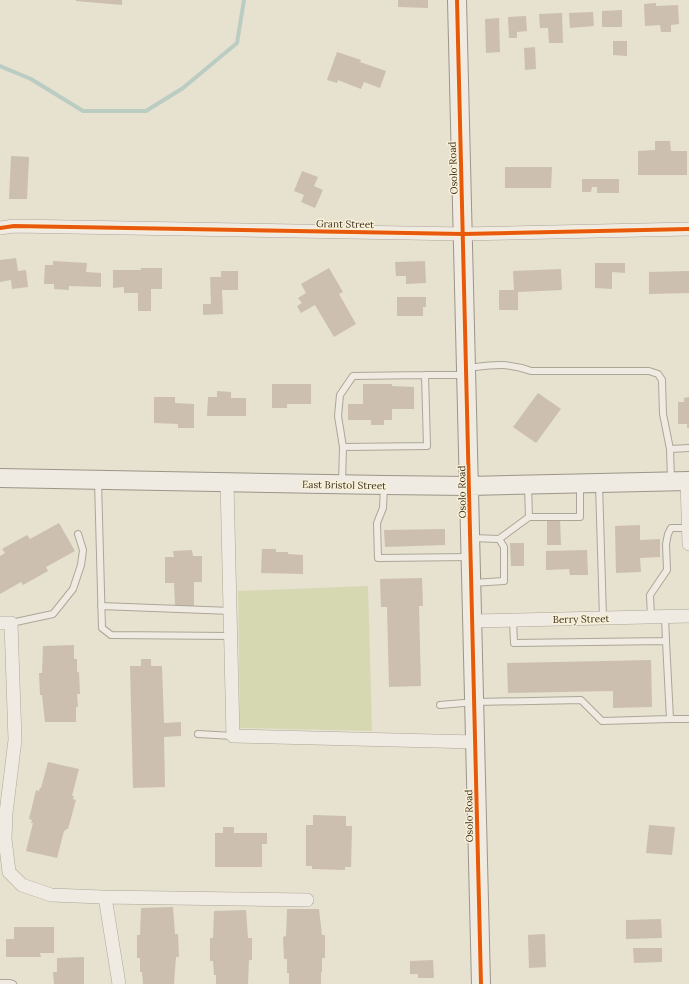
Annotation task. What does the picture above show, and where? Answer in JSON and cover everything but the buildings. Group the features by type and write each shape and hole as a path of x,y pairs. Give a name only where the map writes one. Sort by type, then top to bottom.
{"street":[{"name":"Osolo Road","path":"457,0 481,984"},
{"name":"Grant Street","path":"0,228 14,226 463,234 689,229"},
{"name":"East Bristol Street","path":"0,478 469,486 682,481"},
{"path":"682,481 689,544"},
{"path":"227,482 233,736 476,742"},
{"name":"Berry Street","path":"473,621 689,616"},
{"path":"5,623 15,740 3,832 9,872 22,885 51,895 307,900"},
{"path":"105,897 119,984"}],"lane":[{"path":"342,485 343,447 338,416 340,395 353,376 425,375 467,372 502,364 517,366 531,371 649,371 658,374 662,380 663,414 670,449 682,481"},
{"path":"343,447 427,446 425,375"},
{"path":"670,449 689,448"},
{"path":"98,480 102,628 111,635 231,636"},
{"path":"471,538 499,539 529,517 580,518 580,483"},
{"path":"599,483 603,618"},
{"path":"528,484 529,517"},
{"path":"384,485 383,508 377,523 378,558 471,556"},
{"path":"651,617 650,595 667,570 666,544 668,534 671,528 688,528"},
{"path":"5,623 52,614 73,589 82,565 83,550 78,534"},
{"path":"472,583 504,582 504,547 499,539"},
{"path":"101,606 230,611"},
{"path":"665,617 670,719"},
{"path":"513,620 514,643 666,641"},
{"path":"440,704 581,700 602,721 689,719"},
{"path":"198,734 233,736"},
{"path":"0,983 13,984"}],"green space":[{"path":"368,586 372,731 240,728 238,591"}],"waterway":[{"path":"0,66 31,79 83,111 146,111 183,88 237,43 244,0"}],"cycle path":[{"path":"457,0 481,984"},
{"path":"0,228 14,226 463,234 689,229"}]}
